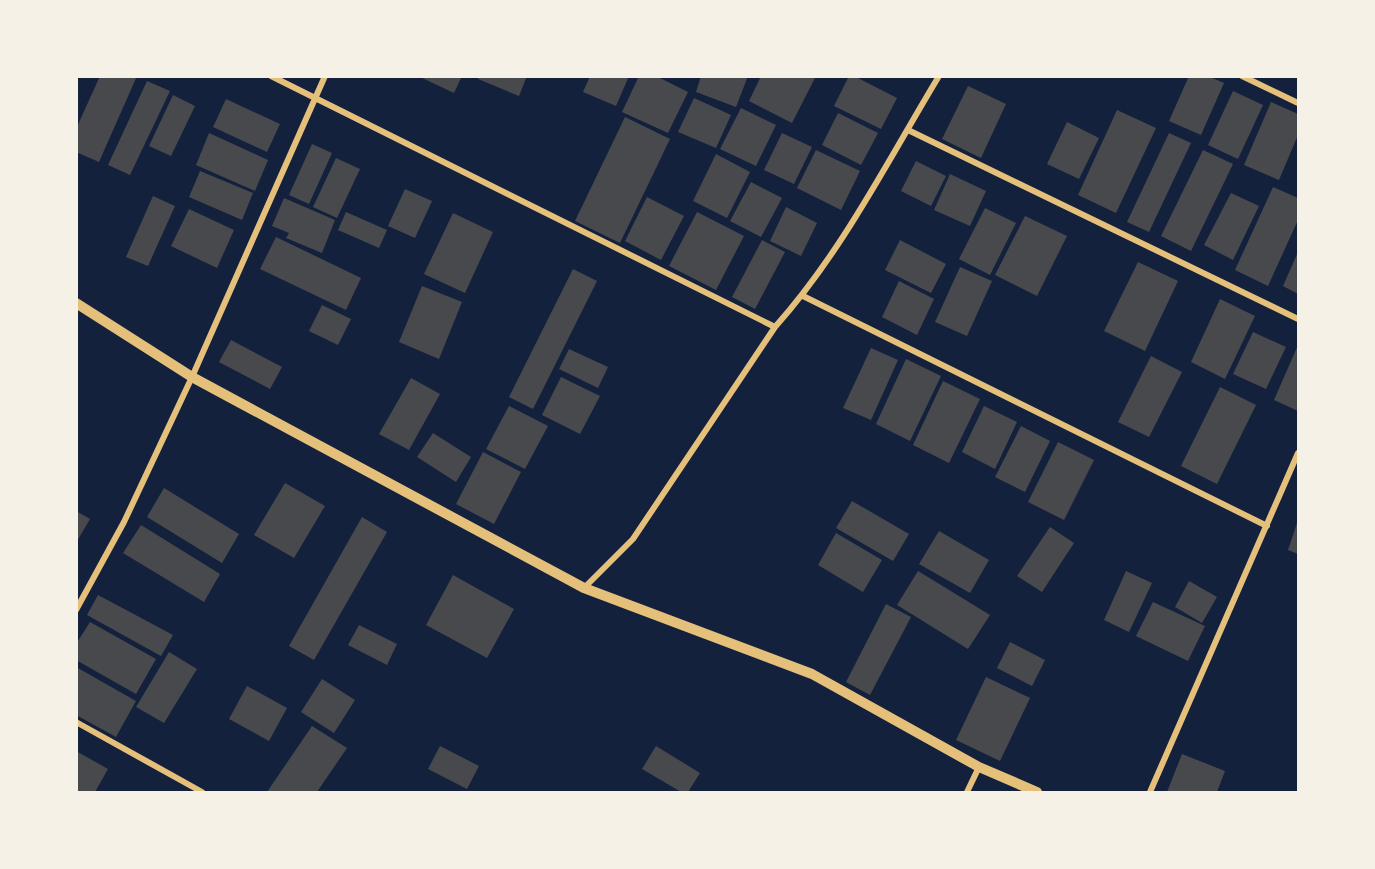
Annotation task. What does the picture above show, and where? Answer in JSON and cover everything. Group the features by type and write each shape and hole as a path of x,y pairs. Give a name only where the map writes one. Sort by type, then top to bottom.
{"street":[{"path":"271,76 775,327"},
{"path":"76,609 124,522 192,377 325,76"},
{"path":"584,588 633,539 775,327 803,296 848,231 938,78 929,76"},
{"path":"1242,76 1299,103"},
{"path":"908,130 1299,319"},
{"path":"803,296 1267,526"},
{"path":"76,303 192,377 584,588 812,674 979,767 1036,792"},
{"path":"1150,792 1299,453"},
{"path":"76,722 202,792"},
{"path":"967,792 979,767"}],"building":[{"path":"100,76 137,76 99,162 76,152 76,129"},
{"path":"418,76 462,76 454,93"},
{"path":"479,76 527,76 519,96 478,79"},
{"path":"590,76 629,76 616,106 583,92"},
{"path":"639,76 656,76 688,92 668,133 622,112"},
{"path":"701,76 748,76 736,107 696,92"},
{"path":"761,76 816,76 792,123 749,101"},
{"path":"849,76 854,76 897,98 881,129 834,106"},
{"path":"1189,76 1208,76 1224,83 1201,135 1169,121"},
{"path":"147,81 170,91 130,175 108,165"},
{"path":"968,86 1006,104 981,158 942,139"},
{"path":"1233,91 1263,105 1238,159 1208,145"},
{"path":"173,95 195,106 171,156 149,146"},
{"path":"694,98 731,115 716,148 678,132"},
{"path":"226,99 280,124 267,152 213,127"},
{"path":"1271,102 1298,114 1298,135 1279,180 1244,165"},
{"path":"741,108 776,125 756,166 720,149"},
{"path":"1117,110 1156,128 1116,213 1078,195"},
{"path":"838,113 878,133 861,165 822,145"},
{"path":"625,117 670,139 620,243 575,221"},
{"path":"1067,122 1099,138 1079,179 1047,164"},
{"path":"209,133 268,160 255,191 196,165"},
{"path":"782,133 812,147 794,184 764,170"},
{"path":"1169,133 1191,143 1149,232 1127,222"},
{"path":"312,144 332,153 309,204 289,195"},
{"path":"816,150 860,171 841,210 797,188"},
{"path":"1203,150 1233,164 1191,251 1161,236"},
{"path":"716,154 750,172 727,218 693,201"},
{"path":"336,158 360,169 337,218 313,207"},
{"path":"916,161 946,176 931,206 901,191"},
{"path":"200,171 253,193 242,220 189,197"},
{"path":"950,174 986,191 970,226 934,210"},
{"path":"751,182 782,198 761,237 730,221"},
{"path":"1273,187 1298,198 1298,220 1268,286 1235,270"},
{"path":"405,189 432,201 415,238 388,226"},
{"path":"1231,193 1259,206 1233,260 1204,245"},
{"path":"153,196 175,206 148,266 126,257"},
{"path":"647,197 684,216 661,260 625,241"},
{"path":"284,198 335,220 322,253 286,238 289,233 272,226"},
{"path":"786,207 817,223 801,256 770,241"},
{"path":"985,208 1016,223 990,275 959,259"},
{"path":"189,209 234,230 217,268 171,246"},
{"path":"346,212 387,230 379,248 338,230"},
{"path":"697,212 744,236 716,290 669,266"},
{"path":"453,213 493,232 465,293 424,274"},
{"path":"1025,216 1067,236 1037,296 995,275"},
{"path":"276,237 361,278 346,310 260,269"},
{"path":"762,240 785,252 755,309 732,297"},
{"path":"900,240 946,264 931,293 885,270"},
{"path":"1298,252 1298,294 1283,286"},
{"path":"1138,262 1178,281 1145,351 1104,331"},
{"path":"960,267 992,281 967,336 935,322"},
{"path":"573,269 597,281 533,409 509,397"},
{"path":"899,281 934,299 917,335 882,317"},
{"path":"422,286 462,302 439,359 399,342"},
{"path":"1220,299 1255,316 1225,379 1191,362"},
{"path":"322,305 351,319 338,345 309,331"},
{"path":"1253,332 1286,347 1266,389 1233,374"},
{"path":"231,340 282,367 270,389 219,362"},
{"path":"1298,345 1298,411 1274,400"},
{"path":"871,348 898,360 871,420 843,408"},
{"path":"569,349 608,367 598,388 559,369"},
{"path":"1151,356 1182,372 1149,437 1118,422"},
{"path":"906,359 941,376 910,441 876,424"},
{"path":"561,377 600,396 580,434 542,415"},
{"path":"411,378 440,394 409,450 379,434"},
{"path":"943,381 980,399 949,463 913,445"},
{"path":"1220,387 1256,405 1217,484 1181,466"},
{"path":"509,406 548,426 525,469 486,449"},
{"path":"984,406 1017,422 995,469 962,452"},
{"path":"1021,426 1050,441 1025,492 995,477"},
{"path":"433,433 471,457 456,482 417,457"},
{"path":"1058,442 1094,460 1064,520 1028,502"},
{"path":"483,452 521,472 494,524 456,504"},
{"path":"285,483 325,506 294,558 254,535"},
{"path":"164,488 239,534 222,563 147,517"},
{"path":"852,501 909,534 893,561 836,528"},
{"path":"76,511 90,519 76,543"},
{"path":"362,517 387,532 314,660 289,646"},
{"path":"1298,520 1298,554 1288,550"},
{"path":"141,525 220,574 204,602 123,553"},
{"path":"1050,527 1074,543 1042,592 1017,576"},
{"path":"939,531 989,560 970,593 919,564"},
{"path":"836,533 882,560 863,592 818,565"},
{"path":"918,571 990,615 968,649 897,605"},
{"path":"1126,571 1152,583 1129,632 1104,620"},
{"path":"453,575 514,609 487,658 426,625"},
{"path":"1189,581 1217,597 1202,623 1175,607"},
{"path":"98,595 173,635 161,656 87,615"},
{"path":"1153,602 1205,626 1188,661 1136,636"},
{"path":"886,604 911,617 870,695 846,682"},
{"path":"90,622 156,659 136,694 76,660 76,644"},
{"path":"359,625 397,644 387,665 348,645"},
{"path":"1010,642 1045,660 1032,686 997,668"},
{"path":"169,652 197,669 164,723 136,707"},
{"path":"76,667 136,701 116,737 76,715"},
{"path":"986,677 1030,698 1000,761 956,740"},
{"path":"322,679 355,700 334,733 301,712"},
{"path":"247,686 287,708 269,741 229,719"},
{"path":"312,726 347,748 317,792 267,792"},
{"path":"440,746 479,766 467,789 428,769"},
{"path":"656,746 700,773 688,792 681,792 642,769"},
{"path":"76,751 108,769 95,792 76,792"},
{"path":"1182,754 1225,771 1217,792 1167,792"}]}
